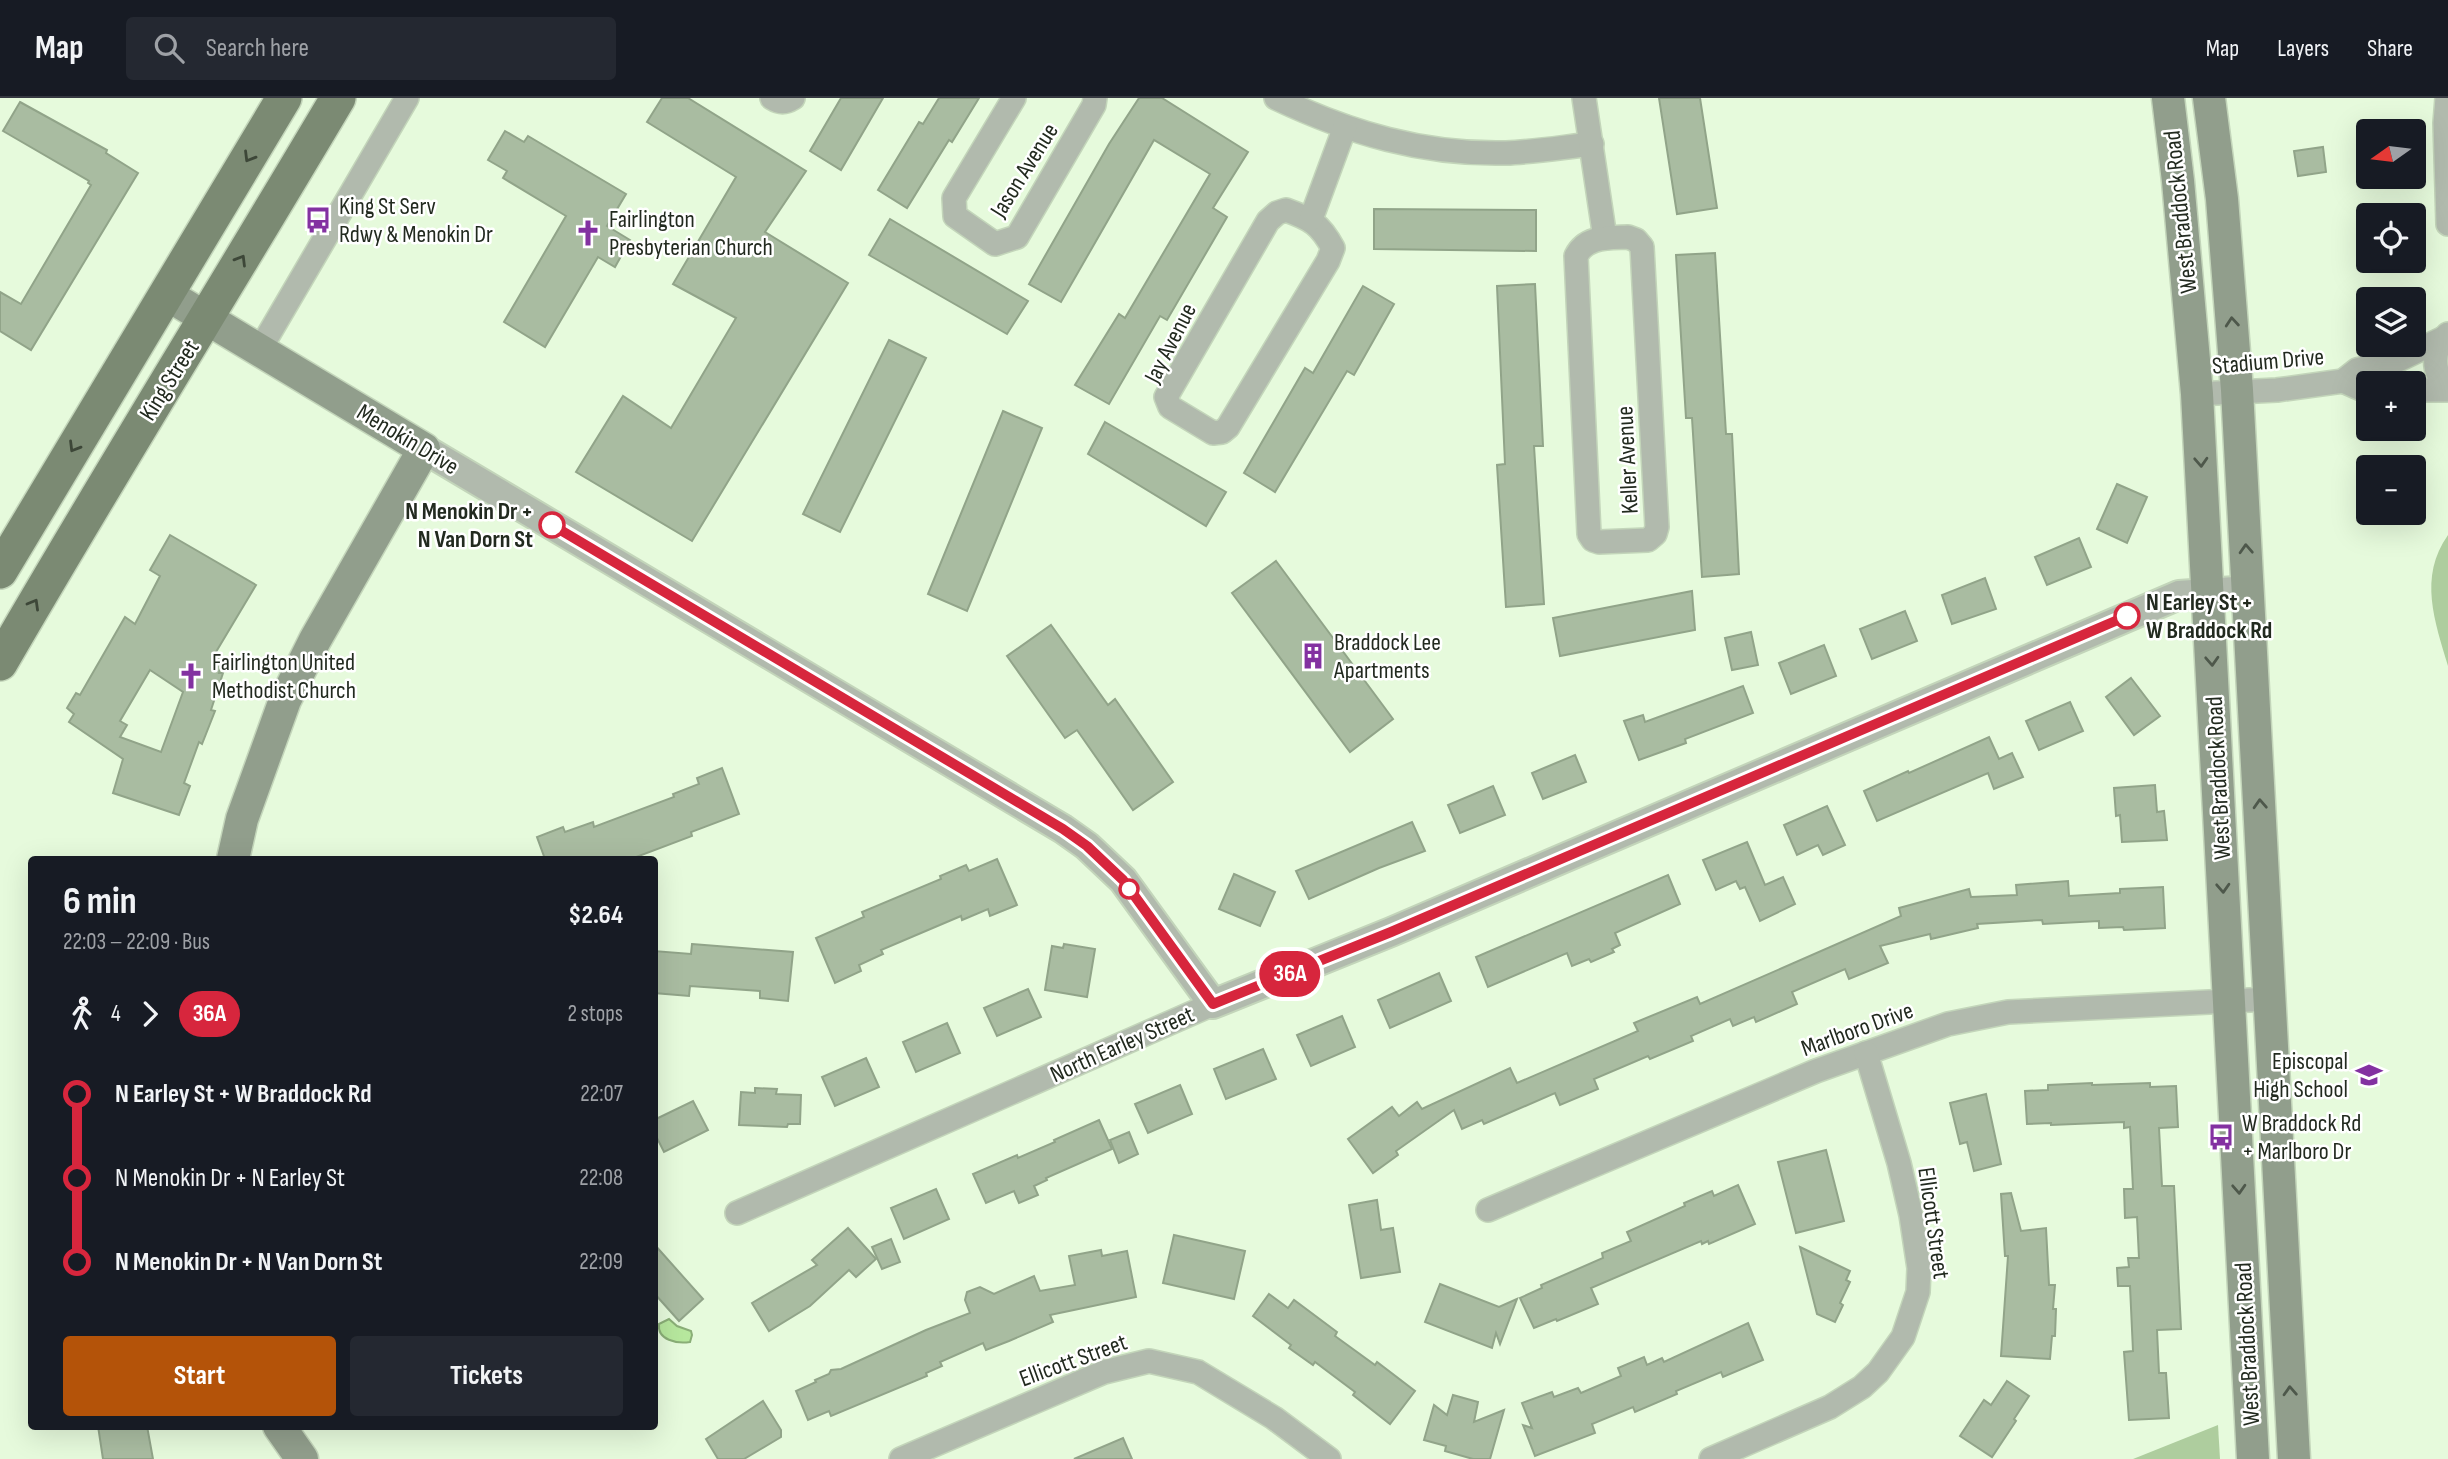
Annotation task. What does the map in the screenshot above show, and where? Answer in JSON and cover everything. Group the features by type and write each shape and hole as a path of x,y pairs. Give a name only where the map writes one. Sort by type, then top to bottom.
{"main road":[{"name":"King Street","path":"0,571 284,98"},
{"name":"King Street","path":"0,663 86,515 338,98"},
{"name":"West Braddock Road","path":"2168,98 2197,394 2253,1459"},
{"name":"West Braddock Road","path":"2209,98 2222,199 2237,390 2294,1459"},
{"name":"Menokin Drive","path":"166,295 424,449"},
{"path":"234,856 245,809 285,700 315,639 424,449"},
{"path":"282,1430 302,1459"}],"street":[{"path":"259,351 407,98"},
{"path":"772,98 778,102 793,98"},
{"name":"Jason Avenue","path":"1014,98 954,198 955,216 995,244 1017,237 1096,98"},
{"path":"1276,98 1345,127 1409,146 1466,153 1508,153 1592,144"},
{"path":"1584,98 1605,238"},
{"path":"2447,98 2445,123 2448,224"},
{"path":"1311,219 1345,127"},
{"name":"Jay Avenue","path":"1286,210 1311,219 1326,235 1333,248 1328,261 1228,427 1222,432 1213,433 1170,407 1166,397 1268,221 1276,213 1286,210"},
{"name":"Keller Avenue","path":"1628,237 1636,240 1642,247 1657,527 1655,534 1648,540 1599,542 1593,540 1589,534 1576,257 1581,247 1596,239 1605,238 1628,237"},
{"name":"Stadium Drive","path":"2197,394 2287,389 2343,381 2357,370 2398,360 2445,337"},
{"name":"Stadium Drive","path":"2445,337 2436,350 2435,361 2437,373 2448,389"},
{"name":"Stadium Drive","path":"2343,381 2356,387"},
{"name":"Stadium Drive","path":"2426,390 2448,389"},
{"name":"Menokin Drive","path":"424,449 1063,829 1093,851 1123,880 1213,1004"},
{"name":"North Earley Street","path":"737,1213 1213,1004 1391,932 2179,595 2249,590"},
{"name":"Marlboro Drive","path":"1488,1210 1793,1081 1948,1024 2008,1012 2270,999"},
{"name":"Ellicott Street","path":"1711,1459 1830,1407 1862,1387 1878,1372 1903,1337 1918,1292 1919,1268 1899,1163 1866,1053"},
{"name":"Ellicott Street","path":"901,1459 1104,1372 1149,1361 1198,1373 1274,1418 1326,1458"}],"shaded area":[{"path":"2448,535 2448,666 2434,616 2431,583 2439,551"},
{"path":"669,1319 677,1326 691,1331 690,1342 669,1340 661,1334 659,1324"},
{"path":"2218,1425 2220,1459 2133,1459"}],"building":[{"path":"662,98 688,98 806,171 765,232 848,283 692,541 576,472 623,396 671,428 736,318 673,284 736,177 647,122"},
{"path":"841,98 883,98 841,170 810,151"},
{"path":"939,98 979,98 907,208 878,190 919,122 923,124"},
{"path":"1139,98 1162,98 1248,152 1213,208 1227,217 1167,320 1160,316 1109,404 1075,385 1119,314 1125,318 1210,174 1154,140 1061,302 1029,284 1109,144"},
{"path":"1659,98 1700,98 1717,208 1677,214"},
{"path":"20,102 107,150 106,153 138,173 31,350 0,331 0,292 21,304 91,185 89,181 3,131"},
{"name":"Fairlington Presbyterian Church","path":"505,131 524,142 528,136 626,194 607,226 630,240 615,267 598,257 545,347 504,322 566,216 503,178 507,171 488,160"},
{"path":"2323,147 2326,172 2298,176 2294,151"},
{"path":"1374,209 1536,210 1536,251 1374,249"},
{"path":"890,219 1028,301 1007,334 869,255"},
{"path":"1715,253 1726,434 1732,434 1739,574 1702,577 1692,418 1686,418 1676,255"},
{"path":"1535,284 1543,446 1534,446 1544,604 1506,607 1497,465 1505,464 1497,286"},
{"path":"1363,286 1394,304 1354,375 1347,371 1275,492 1244,473 1305,368 1313,373"},
{"path":"889,340 926,358 840,532 803,514"},
{"path":"1003,411 1042,428 967,611 928,594"},
{"path":"1105,422 1226,492 1206,526 1088,454"},
{"path":"2117,484 2147,497 2127,543 2097,529"},
{"name":"Fairlington United Methodist Church","path":"170,535 256,585 213,657 223,661 219,673 223,673 211,710 215,711 202,744 199,742 184,783 190,786 179,815 113,793 123,759 69,722 74,714 67,708 76,693 80,695 125,617 135,624 160,576 150,570","holes":["150,670 183,692 161,752 120,737 127,725 120,721"]},
{"path":"2079,538 2091,567 2047,585 2035,557"},
{"name":"Braddock Lee Apartments","path":"1276,561 1393,719 1350,752 1232,593"},
{"path":"1985,578 1996,609 1952,624 1942,595"},
{"path":"1692,591 1695,630 1560,656 1553,618"},
{"path":"1905,611 1917,641 1872,659 1860,629"},
{"path":"1051,625 1108,705 1115,699 1173,782 1133,810 1077,730 1065,738 1007,656"},
{"path":"1751,632 1758,665 1732,670 1725,638"},
{"path":"1824,645 1836,676 1791,694 1779,663"},
{"path":"2131,678 2160,716 2134,735 2106,697"},
{"path":"1743,686 1753,713 1685,739 1686,743 1639,760 1624,721 1643,715 1645,722"},
{"path":"2070,702 2083,731 2039,750 2026,721"},
{"path":"1989,737 1999,759 2012,753 2023,777 1994,789 1988,773 1877,821 1864,791"},
{"path":"1575,755 1586,782 1543,799 1532,773"},
{"path":"722,768 739,814 639,856 544,856 537,837 563,827 565,832 593,822 594,827 674,797 673,794 699,784 697,778"},
{"path":"2155,785 2157,812 2164,811 2167,840 2122,842 2120,815 2116,816 2114,788"},
{"path":"1493,786 1505,815 1460,833 1448,805"},
{"path":"1827,806 1845,845 1823,855 1818,845 1797,855 1784,825"},
{"path":"1412,822 1425,851 1309,899 1296,871"},
{"path":"1747,842 1765,885 1783,877 1795,904 1760,921 1745,887 1740,889 1736,881 1716,890 1703,860"},
{"path":"997,859 1017,905 990,916 988,909 962,920 961,916 881,950 883,954 859,965 861,971 835,983 816,938 864,917 862,912 941,879 940,876 966,865 969,871"},
{"path":"1234,874 1275,892 1260,926 1219,909"},
{"path":"1668,875 1680,904 1615,933 1620,945 1612,949 1614,952 1591,962 1589,959 1572,966 1567,953 1488,987 1476,957"},
{"path":"2068,881 2069,896 2120,893 2120,889 2163,887 2165,928 2099,928 2099,921 2043,924 2042,920 1977,924 1978,928 1931,939 1930,934 1880,946 1888,963 1849,979 1845,969 1792,992 1797,1004 1756,1022 1754,1017 1733,1026 1730,1019 1691,1036 1693,1041 1650,1059 1648,1056 1594,1079 1598,1089 1560,1105 1555,1093 1484,1124 1482,1120 1462,1129 1454,1110 1396,1151 1398,1155 1373,1173 1348,1139 1392,1107 1399,1116 1417,1102 1422,1109 1510,1068 1517,1083 1638,1031 1634,1023 1697,997 1700,1004 1901,916 1899,908 1969,889 1971,897 2017,895 2016,885"},
{"path":"692,944 793,952 788,1001 760,998 760,991 690,986 689,996 658,993 658,951 691,954"},
{"path":"1064,944 1095,949 1087,997 1045,990 1052,946 1063,948"},
{"path":"1439,973 1451,1001 1390,1028 1378,1000"},
{"path":"1028,989 1041,1017 997,1036 984,1008"},
{"path":"1342,1016 1355,1047 1311,1066 1297,1035"},
{"path":"947,1023 960,1053 916,1072 903,1042"},
{"path":"1263,1049 1276,1079 1226,1099 1214,1069"},
{"path":"866,1058 879,1087 835,1106 822,1077"},
{"path":"2092,1083 2176,1086 2178,1127 2159,1128 2162,1186 2174,1186 2181,1329 2157,1330 2159,1373 2166,1373 2169,1418 2129,1420 2124,1352 2133,1351 2130,1286 2118,1286 2117,1268 2129,1267 2128,1258 2139,1258 2137,1217 2125,1218 2124,1189 2133,1189 2130,1127 2124,1128 2124,1122 2027,1124 2025,1091 2048,1090 2048,1085"},
{"path":"1180,1085 1192,1114 1148,1133 1135,1104"},
{"path":"755,1088 777,1089 776,1094 801,1095 800,1124 788,1124 787,1127 739,1125 741,1092 755,1093"},
{"path":"1986,1094 2001,1164 1974,1171 1967,1142 1960,1144 1950,1103"},
{"path":"693,1101 708,1130 664,1152 658,1140 658,1118"},
{"path":"1099,1120 1112,1149 1046,1178 1047,1180 1034,1186 1038,1195 1019,1203 1014,1191 986,1203 973,1174 1017,1155 1018,1158"},
{"path":"1129,1132 1138,1154 1119,1163 1110,1140"},
{"path":"1826,1150 1844,1221 1796,1233 1778,1162"},
{"path":"1738,1185 1755,1224 1709,1244 1708,1241 1702,1244 1701,1241 1591,1288 1598,1304 1534,1328 1520,1298 1542,1288 1541,1285 1603,1258 1602,1253 1631,1241 1627,1232 1712,1191 1714,1196"},
{"path":"936,1189 949,1219 904,1239 891,1208"},
{"path":"2011,1193 2021,1231 2046,1228 2049,1285 2055,1285 2053,1309 2056,1309 2055,1336 2052,1336 2050,1359 2001,1356 2008,1256 2005,1256 2001,1194"},
{"path":"1377,1200 1381,1230 1393,1228 1400,1272 1361,1278 1349,1205"},
{"path":"848,1228 876,1259 856,1277 849,1270 810,1306 769,1331 752,1303 817,1265 812,1260"},
{"path":"1174,1235 1245,1251 1234,1299 1163,1283"},
{"path":"891,1239 900,1262 882,1269 872,1247"},
{"path":"1800,1247 1850,1271 1846,1280 1850,1282 1835,1322 1817,1314"},
{"path":"658,1248 703,1299 679,1321 658,1297"},
{"path":"1101,1250 1102,1256 1127,1251 1136,1297 1050,1315 1053,1322 986,1350 983,1343 940,1362 942,1366 926,1373 927,1376 831,1416 829,1411 808,1420 796,1391 816,1382 815,1380 829,1374 831,1370 841,1369 970,1313 965,1300 967,1292 980,1287 994,1294 1034,1276 1040,1291 1075,1285 1069,1256"},
{"path":"1440,1284 1499,1307 1517,1299 1500,1344 1496,1333 1492,1348 1425,1322"},
{"path":"1269,1294 1288,1308 1294,1300 1337,1332 1335,1336 1375,1365 1377,1362 1415,1391 1390,1424 1353,1395 1355,1392 1315,1362 1313,1365 1289,1348 1291,1345 1253,1316"},
{"path":"1748,1323 1763,1360 1723,1377 1721,1372 1635,1412 1633,1407 1592,1424 1595,1433 1535,1456 1523,1425 1532,1428 1522,1403 1552,1392 1554,1397 1578,1388 1581,1393 1621,1376 1618,1368 1644,1357 1647,1365 1662,1358 1664,1362"},
{"path":"2007,1381 2029,1396 1992,1457 1960,1436 1984,1400 1991,1405"},
{"path":"1453,1395 1478,1402 1474,1422 1504,1410 1490,1459 1473,1459 1445,1451 1446,1446 1424,1440 1434,1405 1447,1415"},
{"path":"763,1401 781,1430 781,1437 744,1459 718,1459 706,1439"},
{"path":"99,1430 148,1430 153,1459 103,1459"},
{"path":"1123,1438 1132,1459 1074,1459"}],"bus line":[{"name":"36A","path":"552,525 1029,808 1087,846 1123,880 1213,1004 1391,932 2127,616"}],"place":[{"name":"King St Serv Rdwy & Menokin Dr","path":"318,220"},
{"name":"Fairlington Presbyterian Church","path":"588,233"},
{"name":"N Menokin Dr + N Van Dorn St","path":"552,525"},
{"name":"N Earley St + W Braddock Rd","path":"2127,616"},
{"name":"Braddock Lee Apartments","path":"1313,656"},
{"name":"Fairlington United Methodist Church","path":"191,676"},
{"name":"Episcopal High School","path":"2369,1075"},
{"name":"W Braddock Rd + Marlboro Dr","path":"2221,1137"}]}
